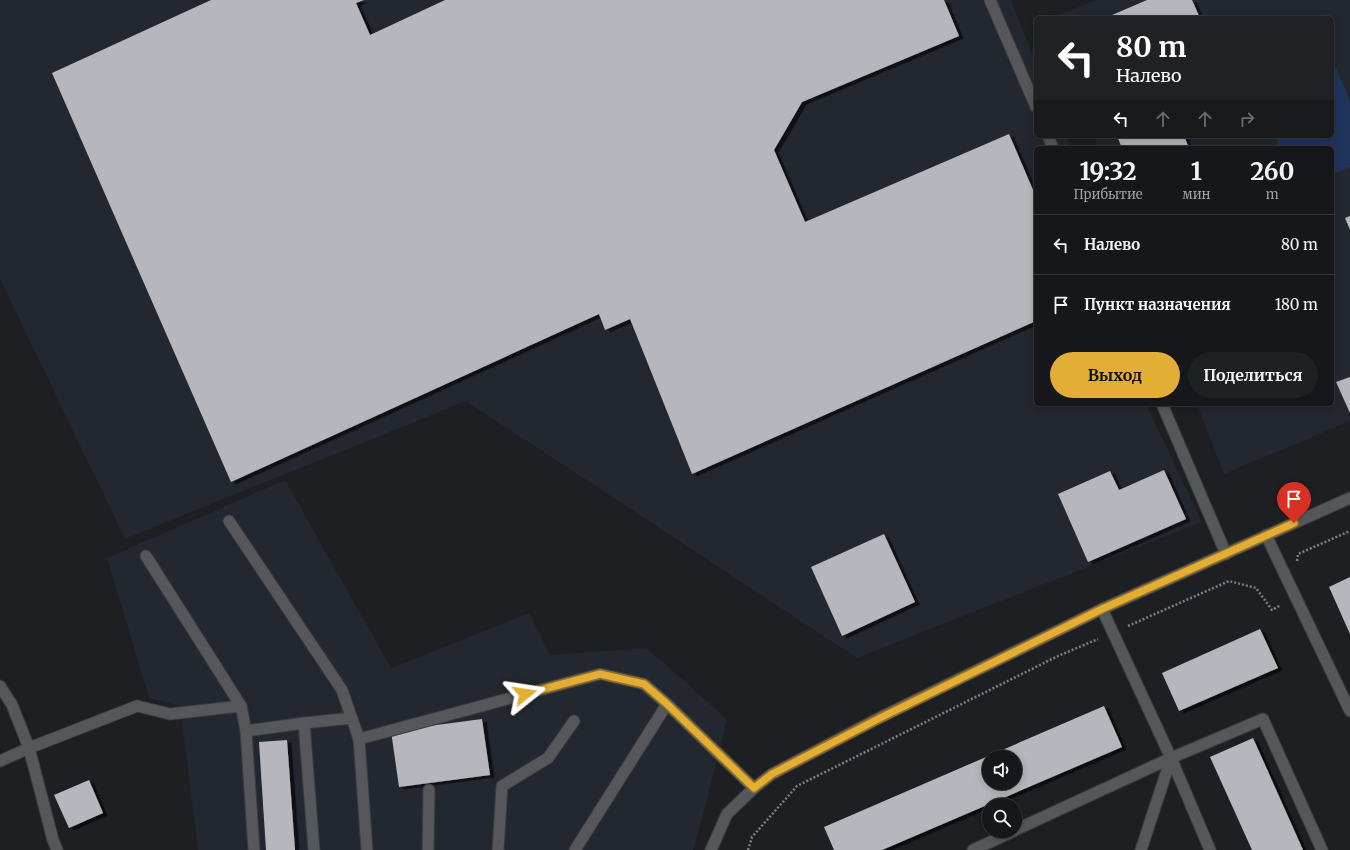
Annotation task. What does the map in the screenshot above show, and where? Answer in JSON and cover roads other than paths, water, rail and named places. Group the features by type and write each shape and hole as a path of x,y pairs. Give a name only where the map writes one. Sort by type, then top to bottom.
{"street":[{"path":"990,0 1034,102"},
{"path":"1163,406 1226,554"},
{"path":"711,850 726,814 754,788 772,774 880,718 1102,609 1350,498"},
{"path":"229,521 342,690 359,739 367,850"},
{"path":"1266,535 1350,711"},
{"path":"146,556 240,706 246,731 254,850"},
{"path":"1102,609 1171,758 1210,850"},
{"path":"359,739 600,674 644,684 667,704 754,788"},
{"path":"0,686 12,705 29,748 53,840 57,850"},
{"path":"575,850 667,704"},
{"path":"0,761 29,748 137,706 170,714 240,706"},
{"path":"246,731 352,718"},
{"path":"1022,827 1171,758 1263,719 1322,850"},
{"path":"498,850 502,786 548,758 574,721"},
{"path":"304,723 314,850"},
{"path":"1141,850 1171,758"},
{"path":"428,850 430,790"},
{"path":"973,850 999,838"}],"water":[{"path":"1334,64 1350,101 1350,167 1334,174 1334,146 1279,146 1275,138 1334,138"}]}
